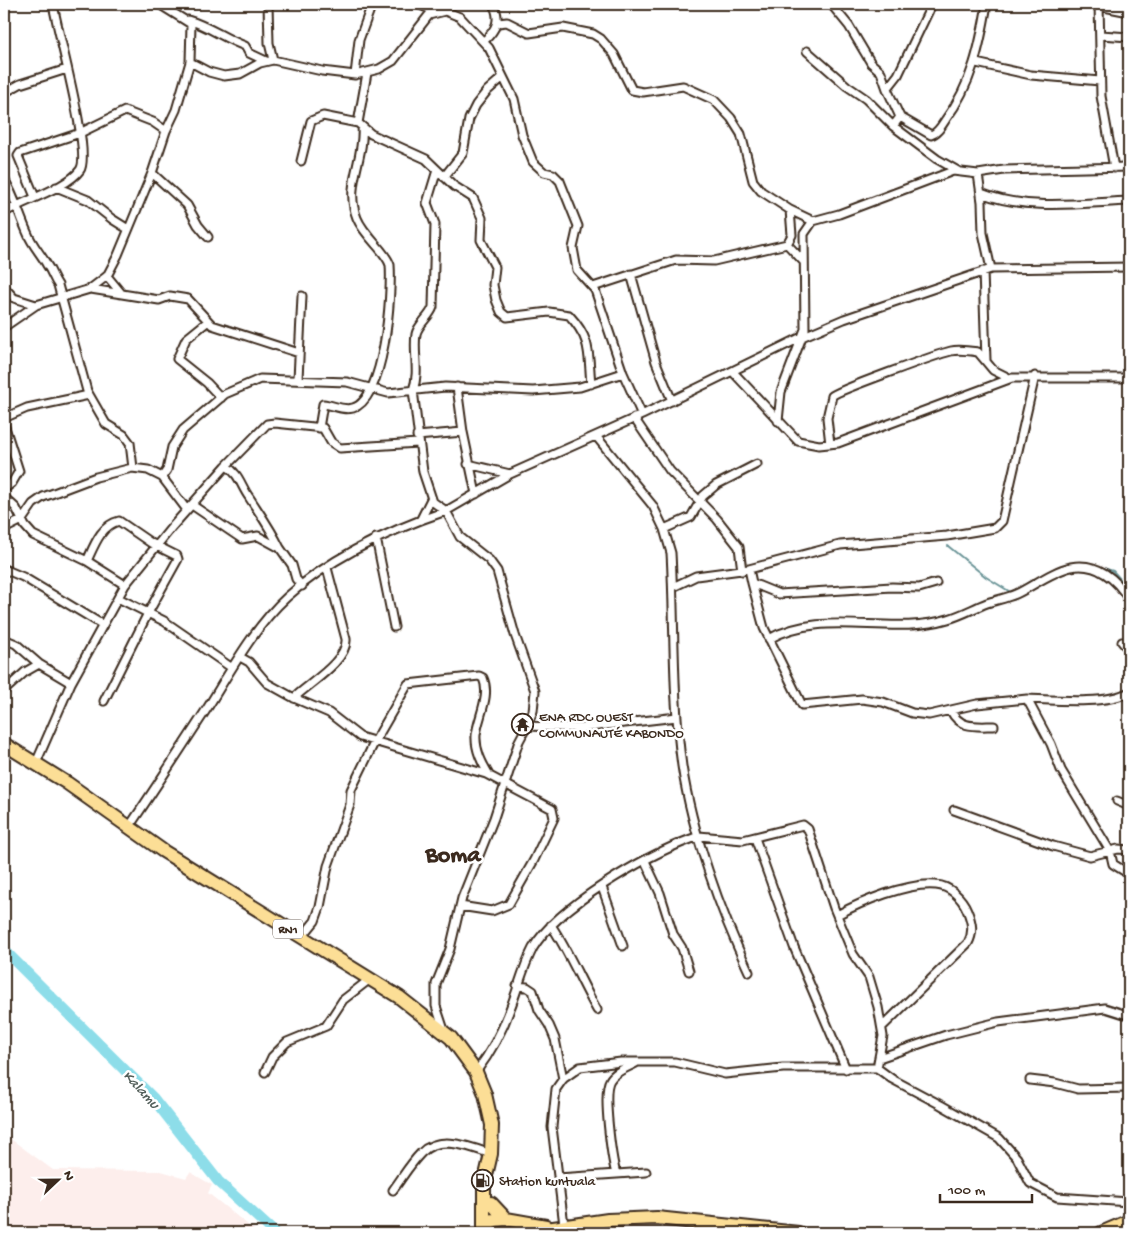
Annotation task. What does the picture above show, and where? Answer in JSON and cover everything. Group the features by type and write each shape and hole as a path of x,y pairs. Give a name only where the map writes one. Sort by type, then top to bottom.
{"highway":[{"name":"RN1","path":"4,744 36,763 164,851 370,979 444,1031 458,1046 476,1072 485,1094 492,1125 491,1154 484,1184 491,1227"},
{"name":"RN1","path":"488,1169 491,1227"},
{"path":"491,1203 506,1220"},
{"path":"519,1233 615,1219 657,1218 799,1233"},
{"path":"491,1227 506,1220 551,1227"},
{"path":"1102,1233 1129,1221"}],"street":[{"path":"5,212 56,187 82,168 80,133 53,4"},
{"path":"159,4 188,20 212,28 233,42 245,46 249,54 322,71 355,75 367,73 393,61 424,19 437,12 445,11 460,17 484,41 514,99 522,135 530,156 539,169 558,177 568,198 578,226 573,248 577,270 594,287 638,417 670,472 727,530 740,548 769,639 799,701 805,706 862,700 883,702 912,713 926,715 976,704 1027,699 1091,700 1121,696 1129,692"},
{"path":"268,4 269,60"},
{"path":"355,75 359,40 372,4"},
{"path":"418,4 437,12"},
{"path":"484,41 498,23 498,16 493,4"},
{"path":"831,4 849,26 871,63 881,72 900,117 931,135 935,134 959,102 976,63 987,4"},
{"path":"887,89 898,75 932,4"},
{"path":"1114,168 1100,81 1101,35 1099,5 1129,12"},
{"path":"4,327 36,305 90,289 106,276 152,173 166,131 176,110 190,62 192,27 188,20"},
{"path":"498,23 507,22 529,33 563,28 587,32 601,39 614,54 632,90 643,92 683,86 714,100 741,134 753,181 761,191 790,210 813,221"},
{"path":"1101,35 1129,37"},
{"path":"807,51 847,86 866,99 893,126 937,159 958,171"},
{"path":"190,62 218,75 232,76 245,73 269,60"},
{"path":"976,63 1031,75 1100,81"},
{"path":"4,93 20,84 67,69"},
{"path":"319,428 324,404 341,409 354,408 363,401 372,389 384,347 391,269 388,259 373,243 358,220 353,202 355,170 363,143 360,125 367,73"},
{"path":"444,177 465,148 469,119 476,104 502,77"},
{"path":"35,196 19,154 80,133 125,111 153,122 166,131"},
{"path":"301,161 311,121 323,116 360,125 371,134 418,154 457,188 471,196 481,214 481,240 495,268 493,287 501,312 506,317 549,312 569,315 589,346 591,384"},
{"path":"893,126 900,117"},
{"path":"778,421 781,392 788,368 804,336 804,234 813,221 838,214 946,173 958,171 978,174 1004,170 1129,167"},
{"path":"437,170 427,203 435,224 433,307 430,316 416,332 416,382 413,390 418,439 432,499 436,506 446,511 460,537 489,560 497,571 515,635 535,691 533,710 519,741 460,906 450,949 436,984 436,1006 444,1031"},
{"path":"152,173 188,205 198,224 208,237"},
{"path":"978,174 983,233 990,269"},
{"path":"4,179 18,205 28,234 39,255 47,264 52,278 58,285 60,298 89,395 106,424 124,434 130,443 133,468"},
{"path":"56,187 88,200 112,219 128,228"},
{"path":"981,193 997,199 1026,203 1129,201"},
{"path":"594,287 676,260 714,261 787,244 792,235 790,210"},
{"path":"787,244 804,262"},
{"path":"129,827 232,668 273,611 327,568 376,538 421,519 446,511 510,474 638,417 834,322 990,269 1129,266"},
{"path":"983,271 986,360"},
{"path":"631,274 656,362 672,401"},
{"path":"106,276 121,293"},
{"path":"4,287 14,298 36,305"},
{"path":"90,289 159,300 170,296 188,299 207,322 299,353"},
{"path":"298,379 302,296"},
{"path":"207,322 186,339 177,360 207,383 221,398"},
{"path":"830,444 827,418 830,400 834,393 952,350 976,352 986,360 993,370 1009,378"},
{"path":"733,372 800,442 830,444 1009,378 1035,376 1129,378"},
{"path":"162,477 167,470 172,446 178,435 221,398 260,379 347,382 388,393 457,387 534,391 567,389 623,374"},
{"path":"673,587 704,574 746,570 840,545 947,536 995,528 1002,521 1035,376"},
{"path":"457,387 468,464 476,494"},
{"path":"4,418 27,408 89,395"},
{"path":"4,424 19,471 15,479 4,489"},
{"path":"36,763 71,683 125,585 140,564 226,466 267,424 324,429 331,442 340,448 463,432"},
{"path":"596,436 653,506 664,528 671,552 677,717 686,790 698,836 727,919 749,972"},
{"path":"468,464 510,474"},
{"path":"664,528 691,517 699,501 716,484 757,464"},
{"path":"226,466 232,469 240,479 292,565 296,579 302,586"},
{"path":"4,529 22,520 33,504 50,494 96,477 133,468 148,470 162,477 189,508 242,538 258,536 280,548"},
{"path":"4,497 16,508 22,520 33,534 87,561 125,585"},
{"path":"421,519 432,499"},
{"path":"87,561 99,536 116,522 177,556 178,559 148,613 104,701"},
{"path":"376,538 394,627"},
{"path":"769,639 790,629 813,626 848,624 892,627 948,620 986,603 1013,595 1070,567 1093,567 1108,575 1123,590 1129,600"},
{"path":"294,698 329,669 346,649 346,639 327,568"},
{"path":"4,569 23,577 103,625"},
{"path":"752,583 779,594 892,587 919,588 936,583"},
{"path":"118,598 164,621 232,668"},
{"path":"4,639 16,644 39,664 71,683"},
{"path":"1122,642 1129,650"},
{"path":"240,658 249,662 267,683 294,698 329,713 360,737 374,743 490,776 552,809 554,818 534,860 509,904 492,911 460,906"},
{"path":"4,691 25,672 39,664"},
{"path":"302,937 315,921 328,866 350,805 351,790 374,743 408,684 479,676 484,680 486,692 476,741 480,760 490,776"},
{"path":"1027,699 1052,744 1061,770 1110,852 1115,867 1129,874"},
{"path":"951,711 958,722 966,726 994,726"},
{"path":"527,726 569,729 677,717"},
{"path":"1117,801 1129,806"},
{"path":"954,810 1062,849 1094,856 1118,849 1129,850"},
{"path":"476,1072 497,1041 533,949 551,925 578,902 645,861 698,836 743,840 798,825 805,826 837,916 853,954 869,977 883,1026 877,1068"},
{"path":"755,838 794,947 846,1070"},
{"path":"645,861 660,893 673,934 682,948 689,971"},
{"path":"837,916 864,900 931,885 946,887 954,892 966,909 972,928 968,943 883,1026"},
{"path":"602,887 623,946"},
{"path":"551,925 574,962 584,988 597,1010"},
{"path":"265,1072 279,1050 293,1039 326,1026 343,1000 370,979"},
{"path":"518,986 527,987 533,991 539,1010 549,1025 554,1039 564,1079"},
{"path":"425,1016 436,1006"},
{"path":"879,1058 946,1035 998,1022 1105,1008 1129,1014"},
{"path":"616,1174 610,1138 608,1085 616,1074 638,1062"},
{"path":"564,1225 552,1113 556,1089 564,1079 580,1067 590,1064 638,1062 685,1063 725,1074 783,1068 846,1070 877,1068 892,1079 942,1104 999,1138 1017,1158 1030,1183 1057,1197 1129,1202"},
{"path":"1030,1080 1055,1083 1078,1090 1129,1088"},
{"path":"393,1190 421,1152 428,1148 437,1145 458,1144 491,1154"},
{"path":"558,1178 646,1172"}],"shaded area":[{"path":"4,1134 53,1170 161,1171 186,1178 190,1172 212,1185 208,1193 258,1233 4,1233"}],"waterway":[{"path":"948,546 986,577 1012,593"},
{"path":"1090,564 1113,571 1129,589"},
{"name":"Kalamu","path":"4,950 153,1098 218,1181 275,1233"}],"place":[{"name":"ENA RDC OUEST COMMUNAUTÉ KABONDO","path":"523,724"},
{"name":"Station kuntuala","path":"483,1180"}],"district":[{"name":"Boma","path":"453,853"}]}
